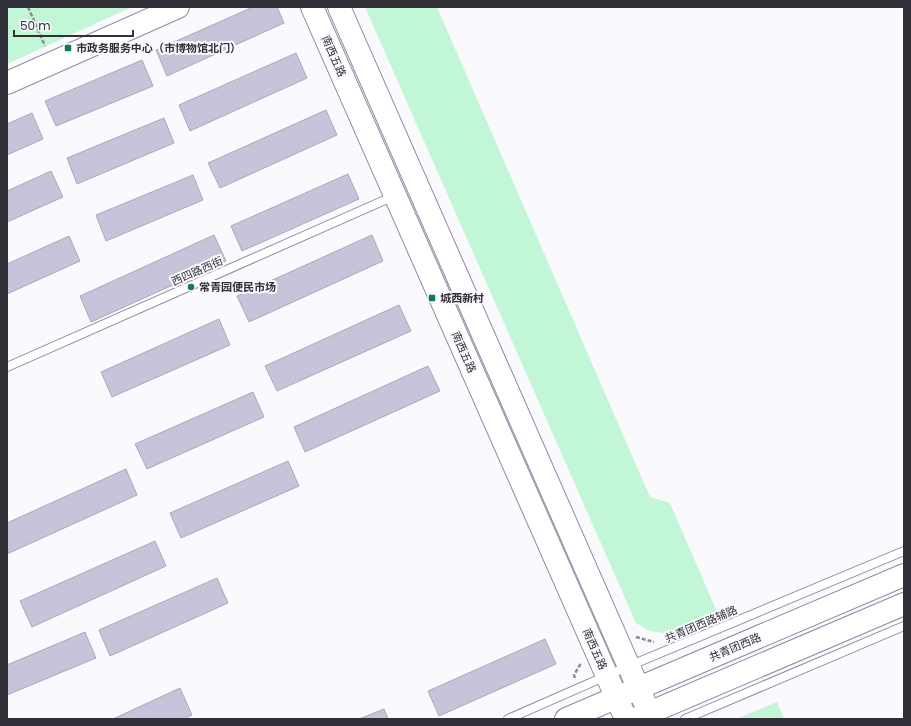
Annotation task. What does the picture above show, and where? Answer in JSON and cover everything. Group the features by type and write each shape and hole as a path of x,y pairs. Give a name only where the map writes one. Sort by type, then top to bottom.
{"street":[{"path":"7,83 178,7"},
{"name":"南西五路","path":"312,7 626,719"},
{"path":"339,7 639,688 646,717 904,604"},
{"name":"共青团西路","path":"566,719 904,575"}],"lane":[{"name":"西四路西街","path":"7,367 395,195"},
{"name":"共青团西路辅路","path":"508,719 629,666 904,551"},
{"path":"685,719 904,626"}],"path":[{"path":"28,7 53,63"}],"green space":[{"path":"7,7 132,7 7,64"},
{"path":"365,7 437,7 650,497 670,503 717,612 670,634 650,631 636,623"},
{"path":"777,702 784,719 736,719"}],"building":[{"path":"253,7 277,7 284,23 167,76 156,50"},
{"path":"296,53 307,78 190,131 179,105"},
{"path":"142,60 153,86 56,126 45,101"},
{"path":"326,110 337,135 220,188 208,163"},
{"path":"32,113 43,139 7,155 7,124"},
{"path":"164,118 174,143 77,184 67,158"},
{"path":"51,171 63,197 7,222 7,191"},
{"path":"348,174 359,199 242,251 231,226"},
{"path":"193,175 203,200 106,241 96,215"},
{"path":"214,235 226,261 91,322 80,296"},
{"path":"372,235 383,261 249,322 237,296"},
{"path":"69,236 80,261 7,294 7,264"},
{"path":"399,305 411,331 277,391 265,366"},
{"path":"219,319 230,345 112,397 101,372"},
{"path":"428,366 440,391 305,452 294,427"},
{"path":"253,392 264,417 147,469 135,444"},
{"path":"288,461 299,486 181,538 170,513"},
{"path":"126,469 137,495 7,554 7,523"},
{"path":"155,541 166,566 32,627 20,601"},
{"path":"217,578 228,603 110,656 99,630"},
{"path":"85,632 96,658 7,695 7,665"},
{"path":"545,639 556,664 439,716 428,691"},
{"path":"180,688 192,715 184,719 113,719"},
{"path":"384,709 388,719 359,719"}],"place":[{"name":"市政务服务中心（市博物馆北门）","path":"68,48"},
{"name":"常青园便民市场","path":"191,287"},
{"name":"城西新村","path":"432,298"}]}
